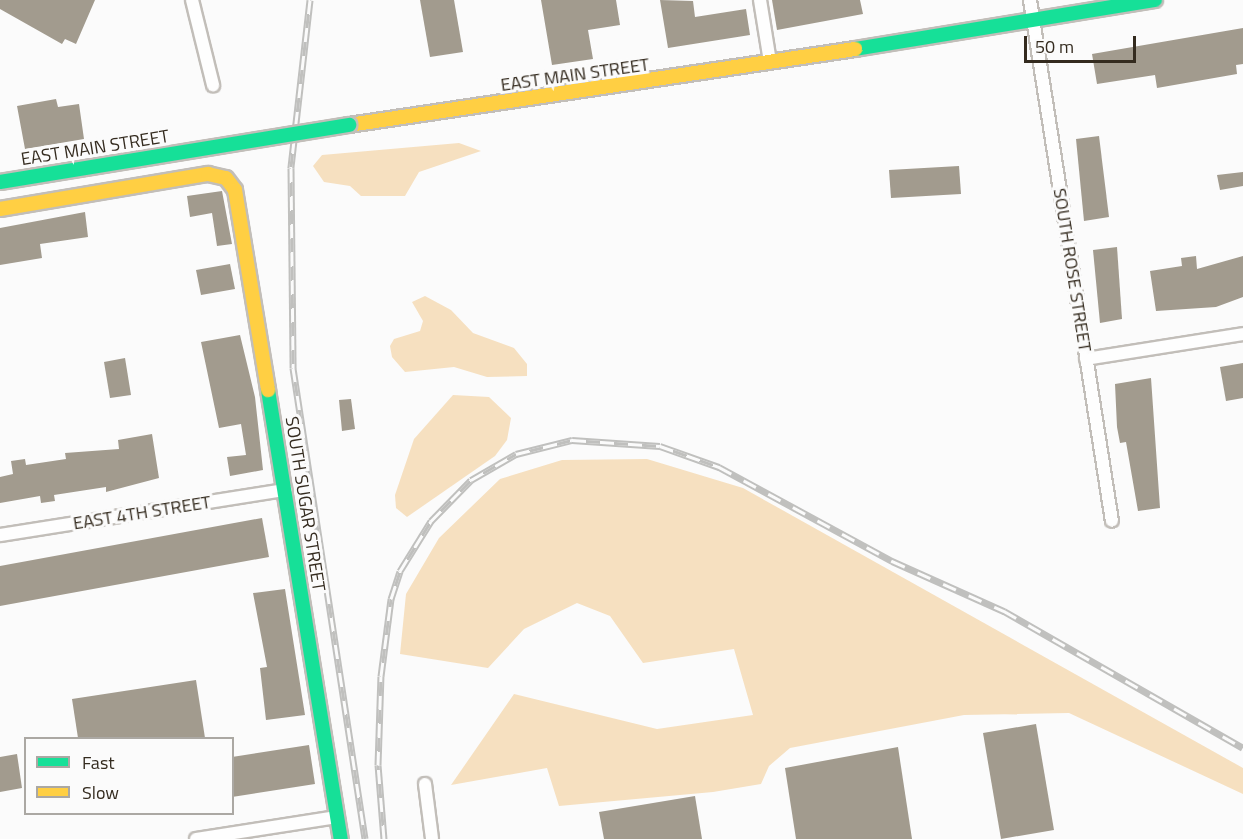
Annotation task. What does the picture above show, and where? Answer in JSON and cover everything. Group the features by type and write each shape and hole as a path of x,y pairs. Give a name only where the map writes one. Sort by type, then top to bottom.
{"main road":[{"name":"EAST MAIN STREET","path":"0,182 349,124 770,62 1155,0"},
{"name":"SOUTH SUGAR STREET","path":"0,209 208,174 226,178 235,190 341,839"}],"street":[{"path":"192,0 213,85"},
{"path":"760,0 770,62"},
{"name":"SOUTH ROSE STREET","path":"1030,0 1112,521"},
{"path":"1086,359 1243,334"},
{"name":"EAST 4TH STREET","path":"0,535 285,490"},
{"path":"425,784 432,839"},
{"path":"196,839 338,817"}],"shaded area":[{"path":"459,143 481,151 419,172 405,196 361,196 350,186 324,182 313,166 322,155"},
{"path":"425,296 451,310 473,333 514,348 527,364 527,376 487,377 454,367 405,372 392,357 390,346 394,339 420,331 423,321 412,302"},
{"path":"453,395 489,397 511,418 507,440 495,456 407,517 396,508 395,495 414,439"},
{"path":"647,459 743,488 1243,768 1243,794 1069,713 964,715 790,748 769,766 761,784 713,792 559,806 547,768 451,785 514,694 657,729 753,715 734,649 643,663 610,616 577,603 524,629 488,668 400,654 406,594 439,538 500,479 562,460"}],"building":[{"path":"0,0 95,0 76,44 65,39 62,44 0,9"},
{"path":"420,0 454,0 463,52 430,57"},
{"path":"541,0 616,0 620,25 588,30 593,59 552,65"},
{"path":"660,0 693,1 695,17 746,9 750,35 668,48"},
{"path":"772,0 860,0 863,14 777,30"},
{"path":"1243,28 1243,64 1236,65 1237,74 1157,88 1155,75 1097,84 1092,54"},
{"path":"56,99 58,107 79,104 84,139 25,149 17,106"},
{"path":"1099,136 1109,217 1084,221 1076,139"},
{"path":"959,166 961,194 891,198 889,170"},
{"path":"1243,172 1243,186 1220,190 1217,175"},
{"path":"222,191 232,244 217,246 212,213 190,217 187,196"},
{"path":"85,212 88,237 40,244 42,258 0,265 0,228"},
{"path":"1117,247 1122,319 1100,323 1093,250"},
{"path":"1196,256 1197,269 1243,256 1243,297 1216,307 1156,311 1150,271 1182,266 1181,258"},
{"path":"230,264 235,289 201,295 196,270"},
{"path":"240,335 255,397 263,470 230,476 227,457 246,455 241,424 219,428 201,342"},
{"path":"125,358 131,395 110,398 104,362"},
{"path":"1243,363 1243,398 1226,401 1220,367"},
{"path":"1151,378 1160,508 1138,511 1126,442 1120,443 1117,427 1115,384"},
{"path":"351,399 355,429 342,431 339,400"},
{"path":"152,434 159,478 106,492 106,487 54,495 55,501 41,503 40,496 0,503 0,477 13,474 11,461 25,459 26,465 66,459 65,453 119,449 118,440"},
{"path":"262,518 269,557 0,606 0,566"},
{"path":"285,589 305,715 266,720 260,668 267,667 253,593"},
{"path":"196,680 205,737 78,737 72,699"},
{"path":"1036,724 1054,830 1001,839 983,733"},
{"path":"309,745 315,784 234,797 234,757"},
{"path":"898,747 912,839 796,839 785,768"},
{"path":"17,754 22,788 0,792 0,757"},
{"path":"695,796 702,839 604,839 599,812"}],"railway":[{"path":"310,0 291,168 293,368 365,839"},
{"path":"384,839 378,765 381,676 391,599 400,571 431,521 471,480 516,454 572,440 660,446 719,467 892,561 1004,611 1243,748"}],"traffic: fast":[{"path":"855,49 1155,0"},
{"path":"0,182 349,125"},
{"path":"268,390 341,839"}],"traffic: slow":[{"path":"349,125 855,49"},
{"path":"0,209 208,174 226,178 235,190 268,390"}]}
